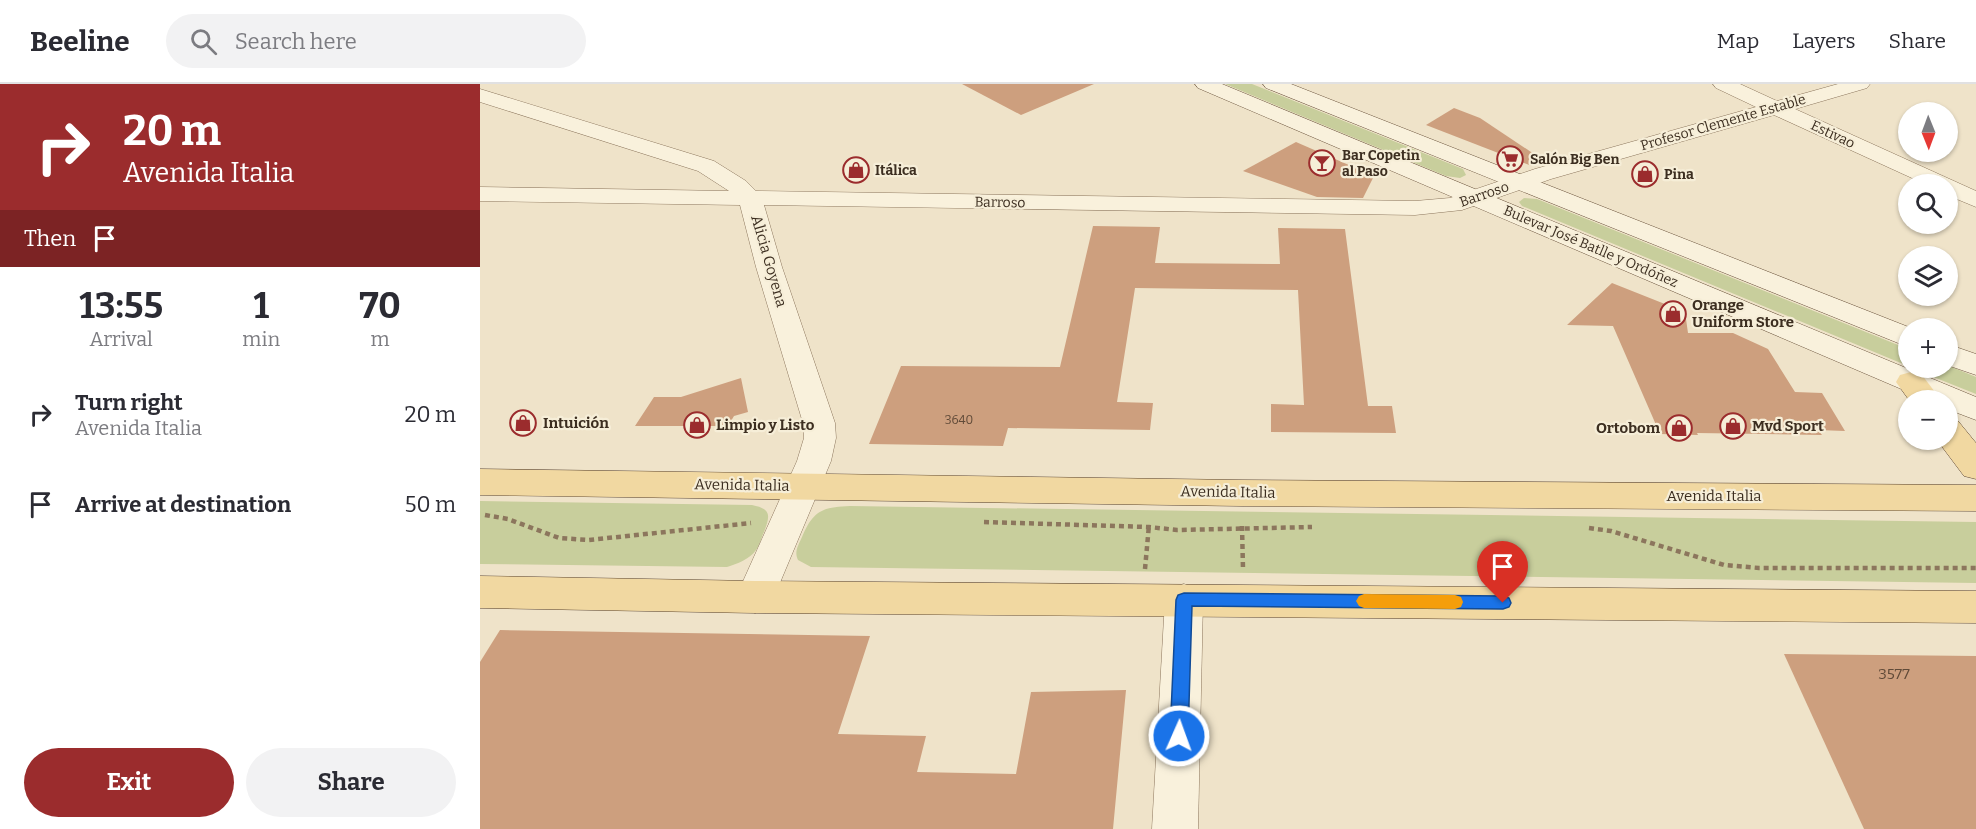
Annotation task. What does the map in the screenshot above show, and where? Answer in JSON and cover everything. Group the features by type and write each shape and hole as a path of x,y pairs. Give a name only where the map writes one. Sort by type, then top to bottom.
{"main road":[{"path":"1958,443 1976,467"},
{"name":"Avenida Italia","path":"480,482 1241,493 1976,498"},
{"path":"480,592 755,597 1976,607"}],"street":[{"name":"Bulevar José Batlle y Ordóñez","path":"1206,84 1477,198 1916,390"},
{"name":"Bulevar José Batlle y Ordóñez","path":"1273,84 1898,334"},
{"name":"Estivao","path":"1723,84 1921,174"},
{"name":"Profesor Clemente Estable","path":"1517,182 1860,84"},
{"name":"Alicia Goyena","path":"480,95 706,166 738,186 748,197 756,213 769,267 819,423 820,438 814,461 755,597"},
{"name":"Barroso","path":"480,194 1154,206 1415,208 1453,205 1517,182"},
{"name":"Estivao","path":"1958,191 1976,200"},
{"path":"1958,358 1976,365"},
{"name":"Bulevar José Batlle y Ordóñez","path":"1958,403 1976,409"},
{"path":"1175,829 1184,600"}],"path":[{"path":"1143,599 1152,490"},
{"path":"1241,493 1243,600"},
{"path":"480,514 508,519 559,538 589,540 723,525 788,522"},
{"path":"976,522 1149,527 1177,530 1314,526"},
{"path":"1587,528 1611,531 1724,565 1758,568 1976,568"}],"green space":[{"path":"1225,84 1252,84 1463,169 1466,175 1460,178 1446,176"},
{"path":"1524,198 1537,199 1898,345 1898,362 1522,206 1519,202"},
{"path":"1958,370 1976,377 1976,394 1936,378 1958,378"},
{"path":"480,501 752,505 766,511 768,517 759,544 753,553 743,561 727,567 480,564"},
{"path":"850,506 1976,522 1976,583 811,567 798,560 796,554 798,546 810,521 825,509"}],"building":[{"path":"962,84 1094,84 1021,115"},
{"path":"1454,108 1480,118 1537,156 1532,166 1426,125"},
{"path":"1296,142 1374,176 1363,198 1317,197 1243,171"},
{"path":"1093,226 1160,227 1155,263 1280,264 1278,228 1345,229 1368,406 1392,406 1396,433 1271,432 1271,404 1304,405 1298,290 1135,288 1117,402 1153,403 1150,430 1008,428 1003,446 869,444 901,366 1060,367"},
{"path":"1612,283 1685,312 1688,333 1733,333 1768,349 1795,392 1822,393 1845,431 1818,430 1822,435 1660,434 1613,326 1567,325"},
{"path":"741,378 748,412 734,416 728,426 635,426 654,397 681,397"},
{"path":"500,630 870,636 838,734 926,736 917,772 1016,774 1031,692 1126,690 1113,829 480,829 480,662"},
{"path":"1784,654 1976,656 1976,829 1864,829"}],"slow traffic":[{"path":"1364,601 1455,602"}],"place":[{"name":"Salón Big Ben","path":"1510,159"},
{"name":"Bar Copetin al Paso","path":"1322,163"},
{"name":"Itálica","path":"856,170"},
{"name":"Pina","path":"1645,174"},
{"name":"Orange Uniform Store","path":"1673,314"},
{"name":"Intuición","path":"523,423"},
{"name":"Limpio y Listo","path":"697,425"},
{"name":"Mvd Sport","path":"1733,426"},
{"name":"Ortobom","path":"1679,428"}],"route":[{"path":"1179,736 1184,600 1503,603"}]}
